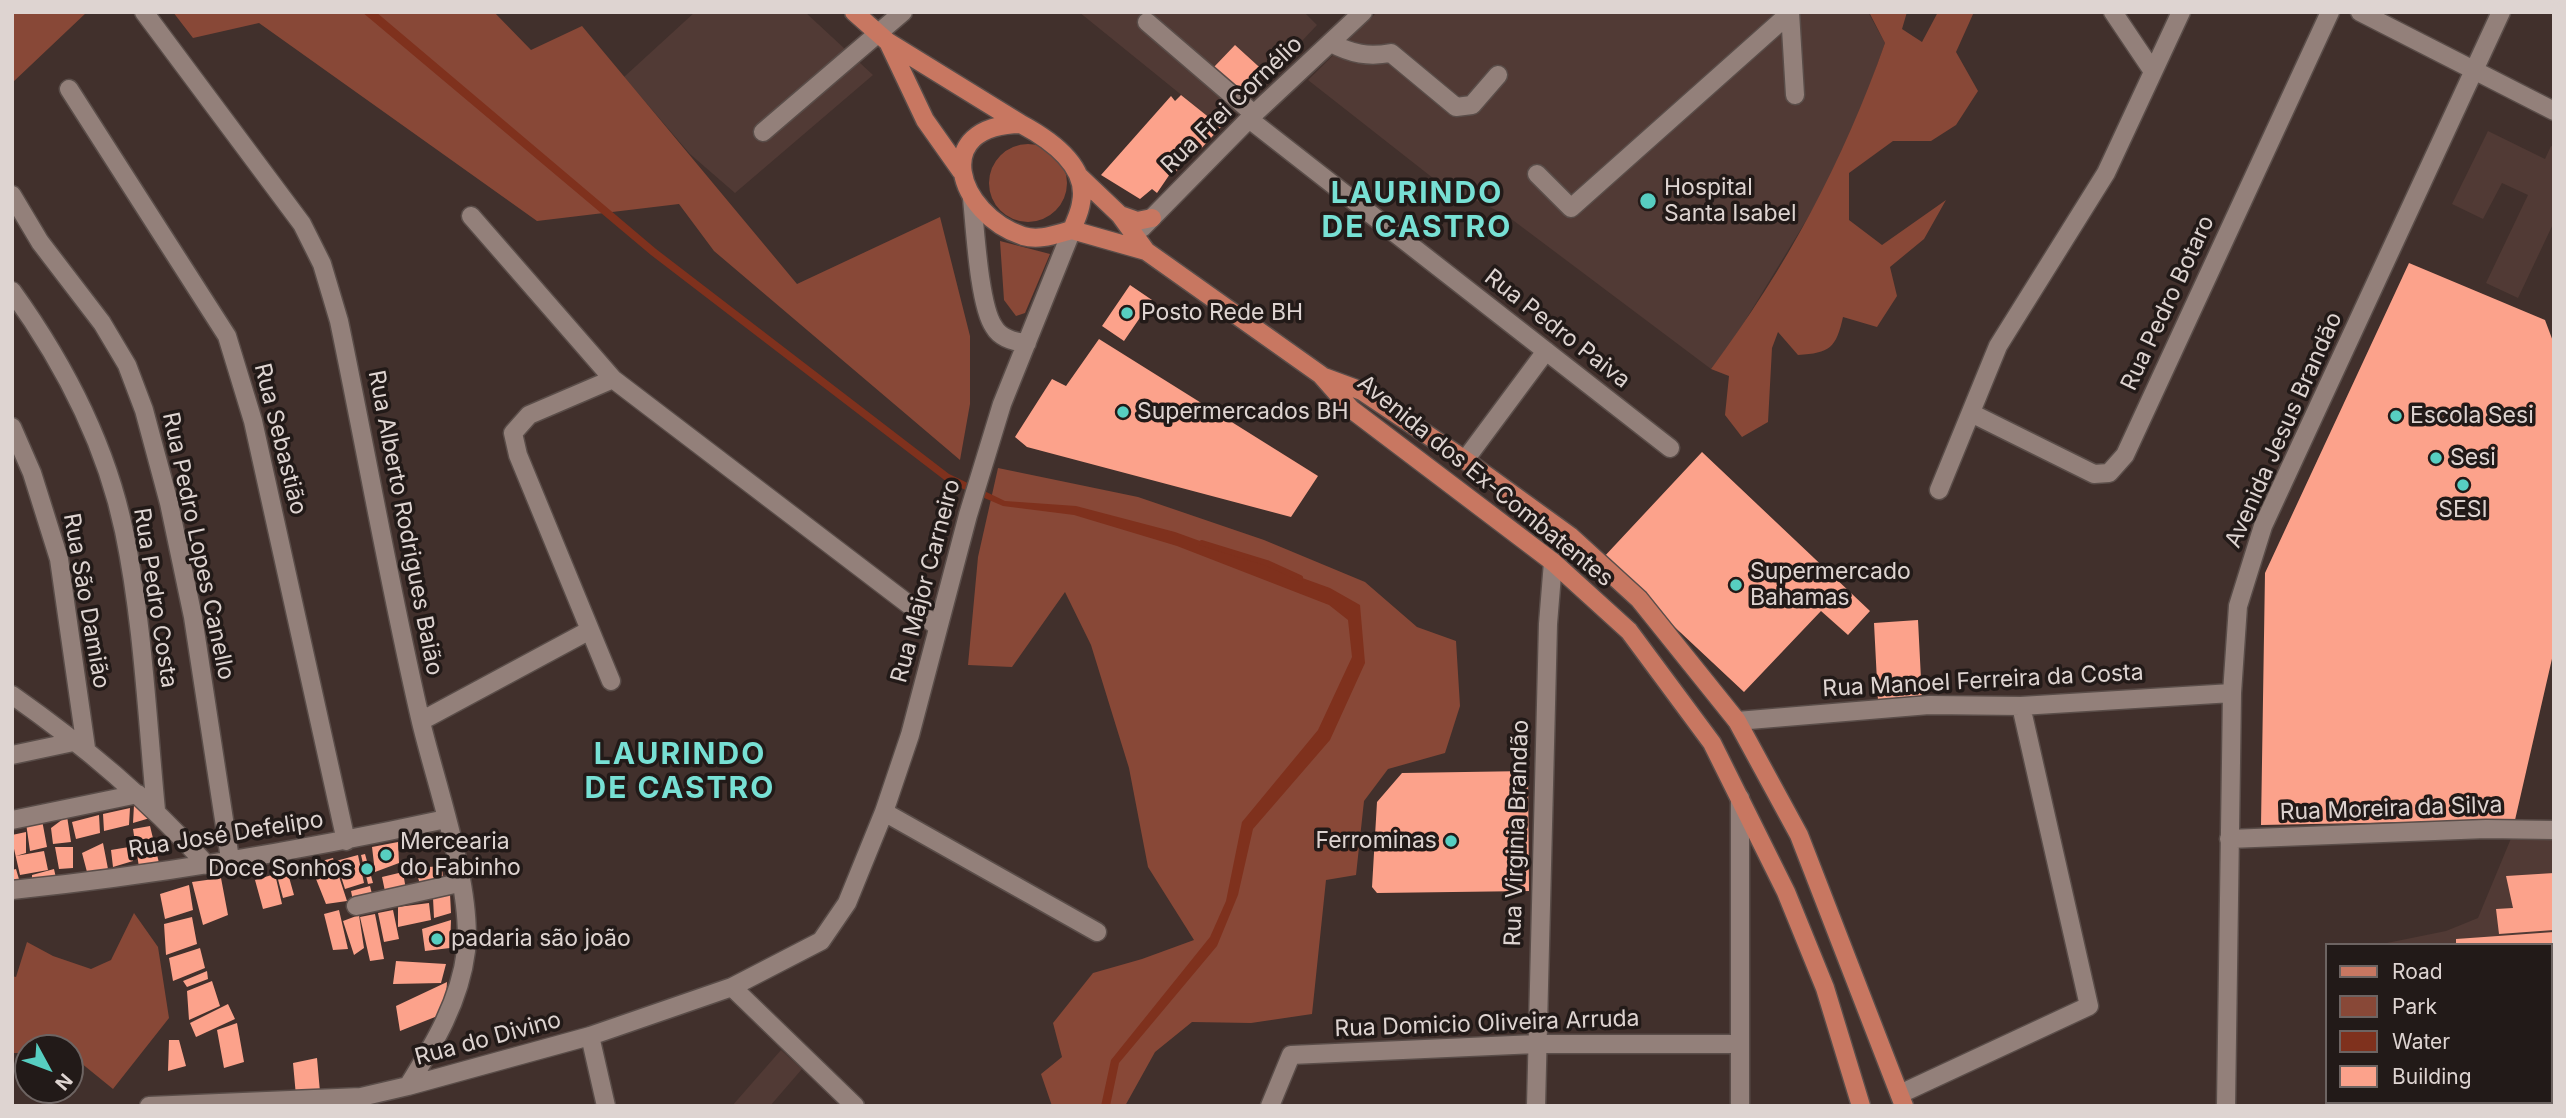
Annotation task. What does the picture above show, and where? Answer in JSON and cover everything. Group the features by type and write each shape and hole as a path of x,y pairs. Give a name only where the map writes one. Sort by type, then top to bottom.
{"main road":[{"path":"854,12 883,38 1059,149 1079,175 1082,203 1072,230 1046,237 1025,236 991,217 972,198 961,171 925,120 883,38"},
{"path":"961,171 965,151 981,132 995,126 1021,124"},
{"name":"Avenida dos Ex-Combatentes","path":"1079,175 1120,215 1132,239 1146,251 1321,375 1351,409 1553,562 1629,631 1712,743 1786,892 1825,988 1861,1106"},
{"path":"1120,215 1137,221 1152,218"},
{"name":"Avenida dos Ex-Combatentes","path":"1072,230 1132,239"},
{"name":"Avenida dos Ex-Combatentes","path":"1321,375 1362,391 1465,460 1570,536 1639,600 1737,721 1799,835 1902,1100"}],"street":[{"name":"Rua Alberto Rodrigues Baião","path":"144,12 281,194 323,264 340,321 421,721 460,883 466,950 454,1000 436,1042 408,1086"},
{"path":"763,132 883,38 903,12"},
{"name":"Rua Frei Cornélio","path":"1132,239 1252,116 1363,12"},
{"path":"2113,12 2152,70"},
{"path":"1939,490 1998,346 2106,173 2152,70 2182,12"},
{"name":"Rua Pedro Botaro","path":"1971,413 2094,474 2109,472 2117,464 2124,455 2330,12"},
{"path":"2360,12 2554,111"},
{"name":"Avenida Jesus Brandão","path":"2226,1106 2232,693 2238,606 2263,526 2501,12"},
{"path":"1790,13 1795,95"},
{"path":"1537,174 1571,208 1790,13"},
{"name":"Rua Pedro Paiva","path":"1147,22 1252,116 1670,448"},
{"path":"1331,43 1356,54 1373,56 1391,53 1456,107 1472,105 1498,75"},
{"name":"Rua Sebastião","path":"69,89 227,336 253,421 346,841"},
{"name":"Rua Pedro Lopes Canello","path":"12,195 40,242 108,333 127,365 144,410 193,617 230,859"},
{"path":"972,198 988,314 1001,335 1014,342 1027,342"},
{"path":"471,216 613,379 937,626"},
{"name":"Rua Major Carneiro","path":"821,941 847,903 884,812 910,735 937,626 1002,404 1072,230"},
{"name":"Rua Pedro Costa","path":"12,291 75,394 102,457 124,530 136,605 156,810"},
{"path":"1465,460 1546,351"},
{"path":"611,681 518,455 513,433 516,426 529,415 613,379"},
{"name":"Rua São Damião","path":"12,427 32,473 54,538 82,744"},
{"name":"Rua Virginia Brandão","path":"1536,1106 1548,624 1553,562"},
{"path":"421,721 590,630"},
{"name":"Rua Manoel Ferreira da Costa","path":"1737,721 1929,705 2021,706 2232,693"},
{"path":"12,695 82,744 156,810 206,865"},
{"path":"1902,1100 2090,1006 2021,706"},
{"path":"12,755 82,744"},
{"path":"12,820 138,794"},
{"path":"1740,798 1740,1106"},
{"path":"884,812 1097,932"},
{"name":"Rua José Defelipo","path":"12,890 206,865 346,841 446,819"},
{"name":"Rua Moreira da Silva","path":"2230,839 2486,829 2554,830"},
{"path":"356,906 460,883"},
{"name":"Rua do Divino","path":"149,1106 337,1099 408,1086 590,1035 732,988 821,941"},
{"path":"732,988 855,1106"},
{"path":"590,1035 606,1106"},
{"name":"Rua Domicio Oliveira Arruda","path":"1270,1106 1291,1055 1536,1044 1740,1044"}],"shaded area":[{"path":"695,12 805,12 873,75 735,193 690,154 624,77"},
{"path":"1079,12 1304,12 1317,25 1221,127"},
{"name":"Hospital Santa Isabel","path":"1377,12 1868,12 1885,43 1855,128 1826,188 1734,339 1711,369 1506,215 1438,182 1308,80"},
{"path":"2488,131 2545,159 2551,146 2554,147 2554,222 2518,298 2486,283 2528,195 2502,183 2483,219 2452,204"},
{"path":"2517,824 2554,825 2554,1106 2438,1104 2552,1104 2552,943 2387,943 2446,931 2478,918"},
{"path":"781,1050 802,1069 770,1106 732,1106"}],"green space":[{"path":"12,12 87,12 12,83"},
{"path":"173,12 494,12 531,50 582,26 797,284 940,217 970,336 970,404 960,460 714,251 679,204 537,221 259,23 193,38"},
{"path":"1869,12 1907,12 1902,29 1922,42 1938,12 1974,12 1956,52 1978,91 1956,125 1931,141 1893,141 1849,173 1849,220 1882,245 1946,200 1924,239 1890,267 1897,296 1877,327 1843,317 1838,336 1830,347 1818,353 1798,355 1778,332 1772,348 1768,422 1742,437 1725,415 1729,376 1711,369 1739,331 1788,252 1832,172 1851,130 1885,43"},
{"path":"1028,144 1043,147 1056,155 1064,168 1067,183 1064,198 1056,211 1043,219 1028,222 1013,219 1000,211 992,198 989,183 992,168 1000,155 1013,147"},
{"path":"1000,241 1050,254 1025,313 1016,316 1004,300"},
{"path":"998,468 1138,497 1264,540 1365,582 1417,627 1456,641 1460,706 1445,753 1388,769 1364,801 1356,875 1326,880 1312,1014 1251,1023 1192,1022 1155,1052 1125,1106 1052,1106 1041,1074 1062,1057 1053,1023 1093,973 1194,940 1148,867 1129,768 1091,645 1065,592 1012,667 968,665 978,557"},
{"path":"134,913 158,947 169,1018 113,1089 84,1065 84,1034 14,1034 12,1053 12,976 16,977 27,942 53,956 91,969 111,960"}],"water":[{"path":"362,12 376,12 656,249 949,474 1005,501 1076,506 1175,532 1330,588 1360,605 1365,663 1330,740 1253,829 1238,895 1217,946 1119,1063 1110,1106 1101,1106 1111,1060 1210,937 1226,901 1242,822 1318,730 1352,657 1348,620 1329,605 1177,546 1074,515 1003,506 947,482 651,255"}],"building":[{"path":"1235,45 1268,75 1247,98 1214,67"},
{"path":"1181,95 1221,127 1197,153 1193,150 1175,173 1172,171 1157,193 1152,189 1140,199 1101,175 1171,96 1175,101"},
{"name":"Sesi","path":"2409,263 2545,320 2554,344 2554,650 2515,820 2261,825 2265,573"},
{"name":"Posto Rede BH","path":"1130,285 1152,300 1124,341 1102,326"},
{"name":"Supermercados BH","path":"1099,339 1318,476 1291,517 1027,447 1015,437 1052,379 1066,386"},
{"name":"Supermercado Bahamas","path":"1702,452 1870,611 1848,635 1821,611 1744,692 1602,559"},
{"path":"1918,620 1922,699 1878,701 1874,623"},
{"name":"Ferrominas","path":"1528,771 1529,891 1377,893 1372,887 1377,802 1402,773"},
{"path":"134,805 150,818 133,823"},
{"path":"130,808 129,825 104,831 103,814"},
{"path":"99,815 100,833 76,839 72,822"},
{"path":"67,816 71,842 53,844 51,828"},
{"path":"42,820 47,847 30,851 26,823"},
{"path":"150,826 160,867 139,867 133,829"},
{"path":"26,832 26,853 16,856 44,851 48,870 20,875 12,840 12,835"},
{"name":"Mercearia do Fabinho","path":"398,842 399,863 375,872 372,847"},
{"path":"103,843 108,869 87,872 82,853"},
{"path":"55,847 73,847 73,868 59,869"},
{"path":"129,847 133,861 113,867 111,850"},
{"name":"Doce Sonhos","path":"365,854 373,883 368,884 361,855"},
{"path":"358,855 364,883 345,889 336,861"},
{"path":"333,858 347,901 326,904 310,864"},
{"path":"442,866 443,880 420,884 415,868"},
{"path":"16,869 21,886 12,887 12,870"},
{"path":"54,869 56,878 32,884 32,875"},
{"path":"287,870 294,895 283,898 276,872"},
{"path":"403,872 406,890 386,896 382,877"},
{"path":"2554,873 2554,930 2499,934 2496,909 2513,908 2506,876"},
{"path":"275,874 282,904 263,909 255,880"},
{"path":"221,878 228,915 203,925 192,882"},
{"path":"189,885 193,910 165,919 160,894"},
{"path":"370,886 372,894 353,901 351,891"},
{"path":"450,894 451,913 434,918 433,898"},
{"path":"429,903 431,920 398,927 398,907"},
{"path":"339,910 348,949 333,950 324,914"},
{"path":"393,910 399,939 384,942 378,913"},
{"path":"375,914 384,959 370,961 360,917"},
{"path":"359,915 364,948 354,955 343,921"},
{"path":"192,917 197,944 166,955 164,924"},
{"name":"padaria são joão","path":"451,920 450,948 425,951 422,929"},
{"path":"2554,932 2554,1064 2552,943 2456,943 2456,939"},
{"path":"200,948 205,968 173,981 169,958"},
{"path":"396,961 446,964 441,983 393,984"},
{"path":"207,971 208,979 187,987 183,981"},
{"path":"212,981 220,1006 189,1020 187,991"},
{"path":"447,982 445,1013 400,1031 396,1006"},
{"path":"228,1004 235,1019 196,1037 190,1023"},
{"path":"237,1023 244,1062 224,1068 217,1030"},
{"path":"169,1040 179,1040 186,1066 168,1071"},
{"path":"317,1058 320,1092 296,1096 293,1063"},
{"path":"2554,1087 2554,1106 2534,1106 2552,1104"}],"waterway":[{"path":"1202,543 1267,563 1300,578"}],"place":[{"name":"Hospital Santa Isabel","path":"1648,201"},
{"name":"Posto Rede BH","path":"1127,313"},
{"name":"Supermercados BH","path":"1123,412"},
{"name":"Escola Sesi","path":"2396,416"},
{"name":"Sesi","path":"2436,458"},
{"name":"SESI","path":"2463,485"},
{"name":"Supermercado Bahamas","path":"1736,585"},
{"name":"Ferrominas","path":"1451,841"},
{"name":"Mercearia do Fabinho","path":"386,855"},
{"name":"Doce Sonhos","path":"367,869"},
{"name":"padaria são joão","path":"437,939"}],"district":[{"name":"LAURINDO DE CASTRO","path":"1417,211"},
{"name":"LAURINDO DE CASTRO","path":"680,772"}]}
